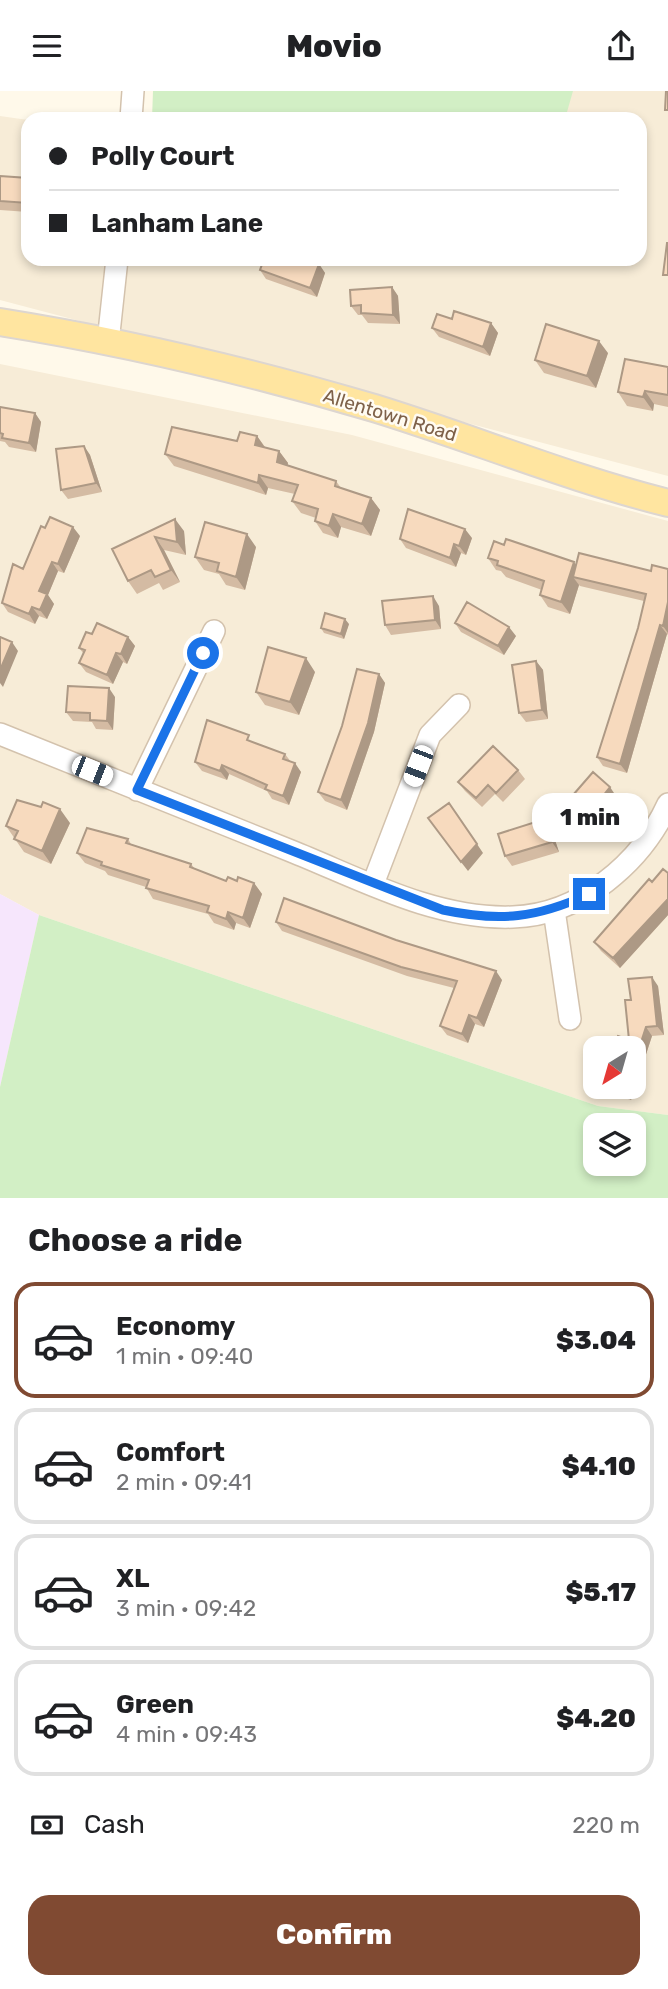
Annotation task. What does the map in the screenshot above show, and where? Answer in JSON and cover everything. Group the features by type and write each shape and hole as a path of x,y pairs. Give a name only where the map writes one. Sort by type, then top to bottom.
{"main road":[{"name":"Allentown Road","path":"0,322 108,342 271,380 374,408 668,503"}],"street":[{"path":"132,112 133,91"},
{"path":"108,342 116,266"},
{"path":"137,790 214,631"},
{"path":"373,884 430,736 459,705"},
{"path":"0,734 373,884 443,910 476,917 516,917 554,910 589,894 628,862 659,824 668,804"},
{"path":"554,910 569,1019"}],"shaded area":[{"path":"571,91 668,91 668,476 0,300 0,116 21,119 21,266 647,266 647,112 564,112"},
{"path":"0,364 352,435 668,521 668,1115 598,1106 39,915 0,894"},
{"path":"0,894 39,915 0,1087"}],"green space":[{"path":"153,91 573,91 567,112 152,112"},
{"path":"39,915 598,1106 668,1115 668,1198 0,1198 0,1087"}],"building":[{"path":"668,91 668,110 665,110"},
{"path":"0,176 21,178 21,202 0,201"},
{"path":"667,243 668,275 663,275"},
{"path":"261,266 318,266 310,288 260,270"},
{"path":"392,287 393,315 361,313 361,305 351,306 350,290"},
{"path":"454,311 491,323 483,347 432,328 437,314 452,319"},
{"path":"546,324 599,341 587,376 535,360"},
{"path":"625,359 668,367 668,395 645,391 643,397 618,392"},
{"path":"0,407 35,413 29,443 2,438"},
{"path":"172,427 237,441 240,432 257,436 255,445 279,451 277,462 336,481 335,486 371,498 362,524 333,514 329,526 315,521 318,509 292,501 298,485 259,475 258,483 165,454"},
{"path":"84,446 96,483 61,490 56,449"},
{"path":"408,509 465,529 459,546 454,544 450,558 400,539"},
{"path":"50,517 73,527 58,564 52,562 39,591 47,594 40,610 32,607 29,614 2,603 13,564 23,569 41,526 45,528"},
{"path":"175,519 177,542 155,537 171,570 155,577 151,570 128,581 112,549"},
{"path":"205,522 247,534 236,577 217,571 219,563 195,557"},
{"path":"506,539 574,562 561,602 540,595 544,581 497,565 498,561 488,558 494,541 504,545"},
{"path":"579,553 651,571 652,565 668,569 668,602 663,626 660,625 620,764 597,757 638,628 646,594 573,577"},
{"path":"433,596 435,620 385,625 382,601"},
{"path":"467,602 509,627 498,646 455,623"},
{"path":"325,613 345,619 341,634 321,628"},
{"path":"97,623 128,637 121,654 116,653 107,675 79,663 85,650 79,648 86,632 92,634"},
{"path":"0,637 12,642 0,670"},
{"path":"268,647 306,658 290,702 256,692"},
{"path":"536,661 542,710 519,713 512,665"},
{"path":"357,669 379,674 368,723 341,800 318,792 342,726"},
{"path":"68,686 109,688 107,721 90,720 90,713 66,712"},
{"path":"207,720 249,735 247,740 285,754 283,759 295,763 283,796 265,789 267,785 222,765 220,771 195,762"},
{"path":"493,746 518,770 496,793 488,785 476,798 458,782"},
{"path":"593,772 610,787 579,826 560,810"},
{"path":"17,800 41,807 43,802 60,809 42,851 14,839 18,831 6,826"},
{"path":"449,803 477,844 461,862 428,818"},
{"path":"545,819 552,842 505,856 498,834"},
{"path":"87,828 128,839 126,843 191,864 190,867 226,881 228,877 237,881 238,877 254,883 243,918 228,912 226,919 207,912 209,906 146,888 149,880 101,865 102,862 77,853"},
{"path":"663,869 668,873 668,899 613,958 594,942 649,879 652,882"},
{"path":"284,898 396,940 496,971 477,1018 469,1015 462,1034 440,1026 457,981 401,967 276,922"},
{"path":"652,977 657,1026 646,1027 643,1036 629,1036 625,1000 631,1000 628,979"}],"route":[{"path":"203,653 137,790 443,910 476,917 516,917 554,910 589,894"}]}
